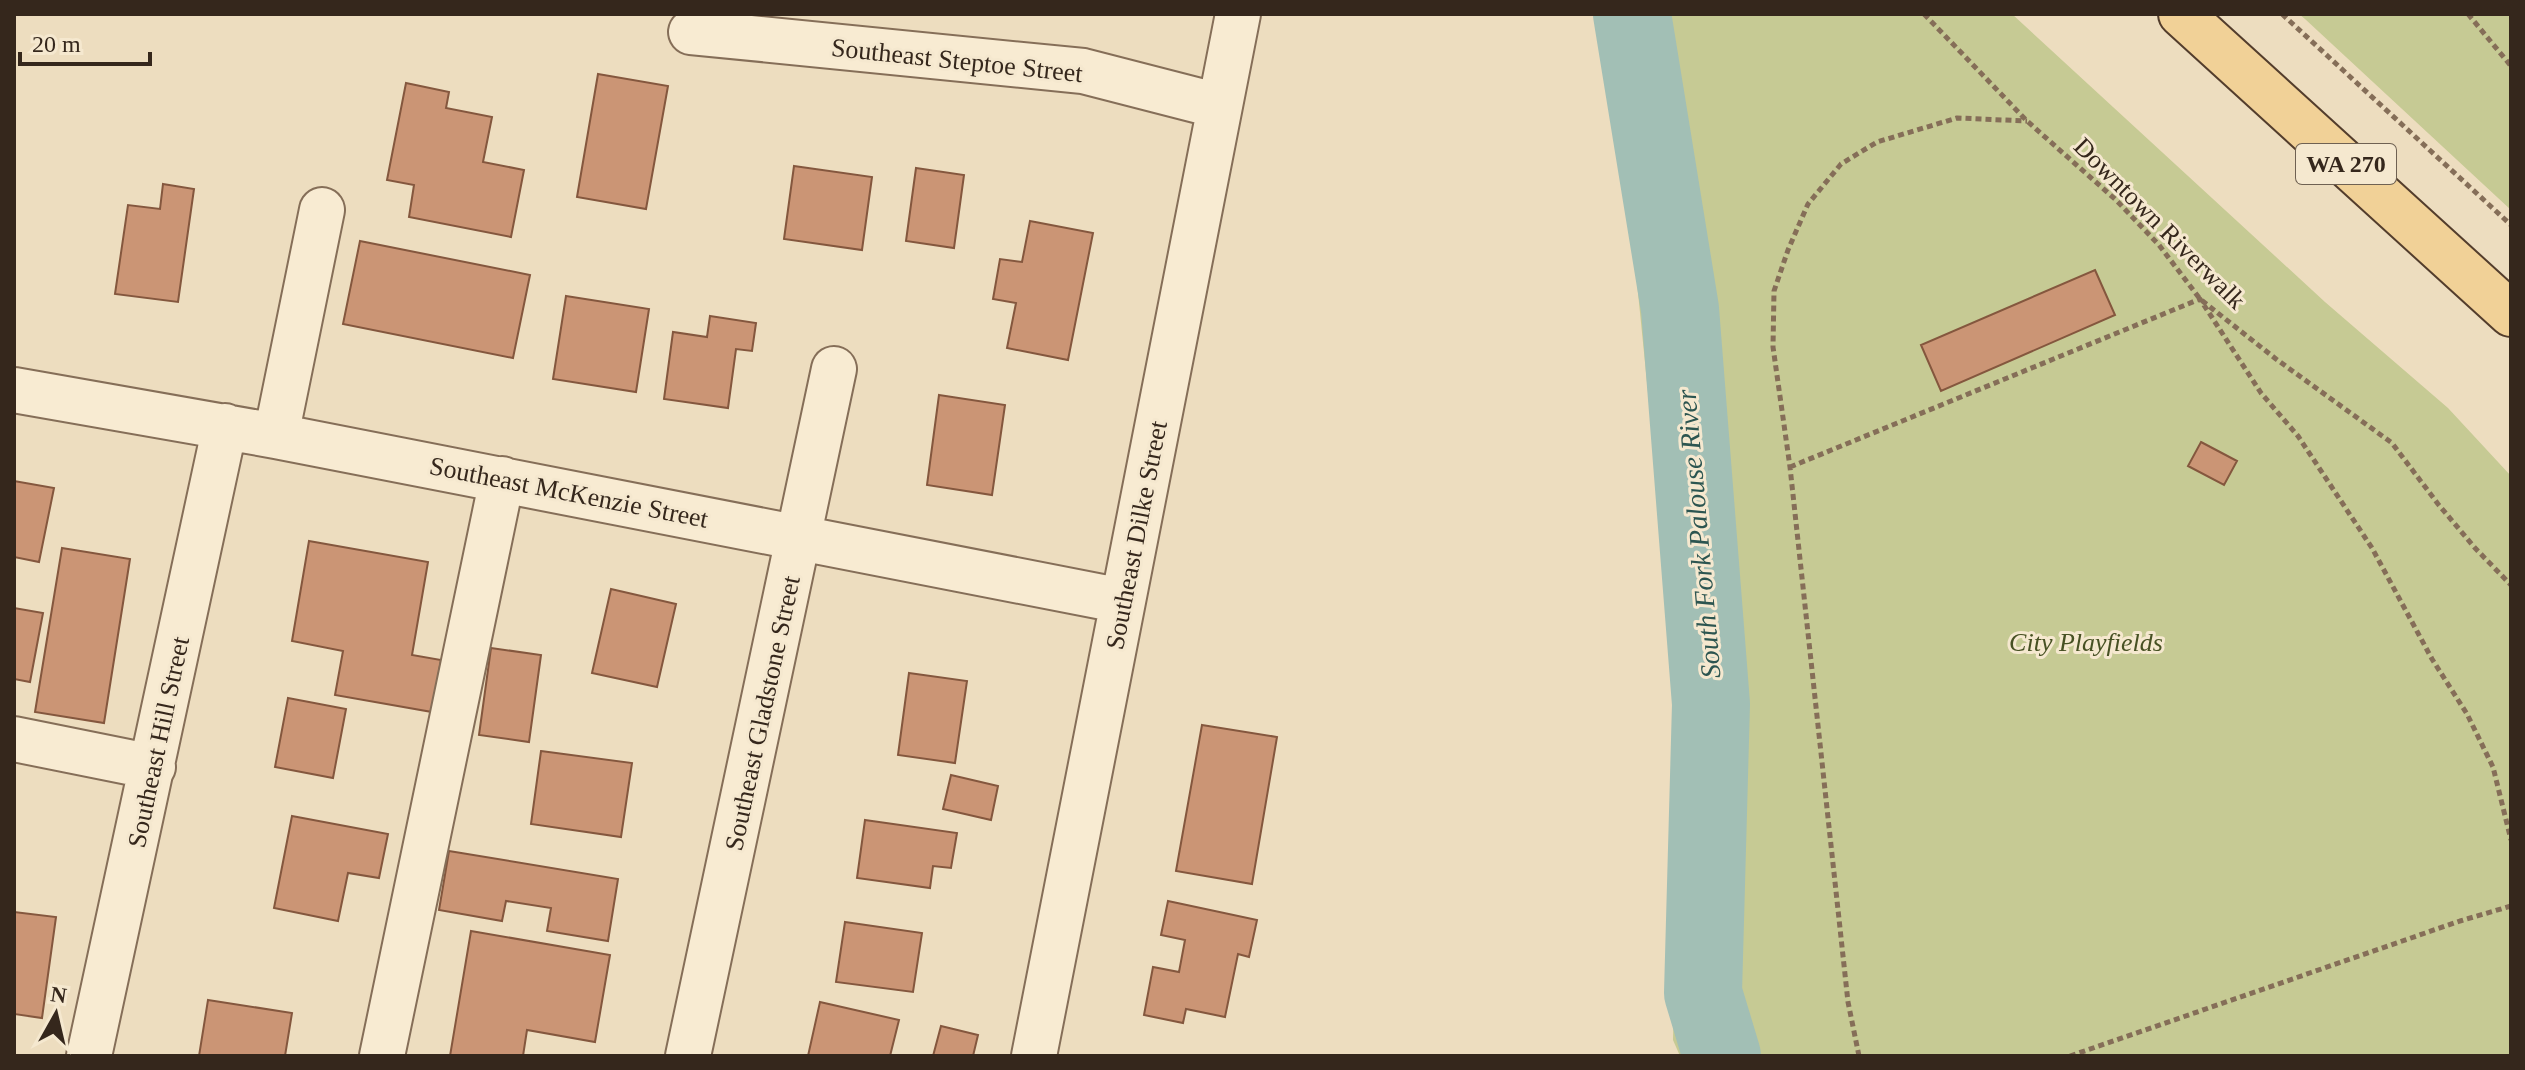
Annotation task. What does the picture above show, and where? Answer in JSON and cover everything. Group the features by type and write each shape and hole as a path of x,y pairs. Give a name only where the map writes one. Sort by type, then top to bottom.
{"main road":[{"name":"WA 270","path":"2181,14 2511,314"}],"street":[{"name":"Southeast Dilke Street","path":"1034,1056 1238,14"},
{"name":"Southeast Steptoe Street","path":"691,32 1083,71 1219,106"},
{"path":"276,436 322,210"},
{"name":"Southeast Gladstone Street","path":"688,1056 834,369"},
{"name":"Southeast McKenzie Street","path":"14,390 225,426 1123,601"},
{"name":"Southeast Hill Street","path":"89,1056 225,426"},
{"path":"382,1056 502,479"},
{"path":"14,739 153,767"}],"path":[{"name":"Downtown Riverwalk","path":"1924,14 2027,121 2116,200 2159,245 2200,299 2392,443 2447,515 2511,585"},
{"path":"2282,14 2511,225"},
{"path":"2468,14 2511,66"},
{"path":"1859,1056 1848,1002 1790,467 1773,347 1774,291 1808,204 1841,164 1877,142 1957,118 2027,121"},
{"path":"1790,467 2200,299 2261,393 2298,436 2372,548 2432,659 2467,714 2493,767 2511,840"},
{"path":"2070,1056 2511,906"}],"green space":[{"name":"City Playfields","path":"1598,14 2012,14 2325,302 2448,408 2511,476 2511,1056 1680,1056 1673,1040 1680,743 1672,631 1635,263"},
{"path":"2299,14 2511,14 2511,210 2305,19"}],"building":[{"path":"598,74 668,86 646,209 577,197"},
{"path":"406,83 449,92 446,108 492,117 483,162 524,170 511,237 409,217 414,185 387,180"},
{"path":"794,166 872,177 862,250 784,239"},
{"path":"916,168 964,175 954,248 906,241"},
{"path":"163,184 194,189 178,302 115,294 128,205 160,209"},
{"path":"1030,221 1093,233 1068,360 1007,348 1016,303 993,299 1000,259 1022,262"},
{"path":"360,241 530,275 513,358 343,324"},
{"path":"2095,270 2115,315 1941,391 1921,345"},
{"path":"566,296 649,309 636,392 553,379"},
{"path":"710,316 756,323 752,351 736,349 728,408 664,399 673,332 707,337"},
{"path":"939,395 1005,405 992,495 927,485"},
{"path":"2201,442 2237,461 2224,485 2188,466"},
{"path":"14,481 54,488 39,562 14,557"},
{"path":"309,541 428,562 412,655 441,660 432,712 335,695 343,651 292,641"},
{"path":"62,548 130,559 104,723 35,712"},
{"path":"611,589 676,604 657,687 592,673"},
{"path":"14,608 43,613 30,682 14,679"},
{"path":"491,648 541,655 529,742 479,735"},
{"path":"909,673 967,681 955,763 898,755"},
{"path":"288,698 346,709 333,778 275,767"},
{"path":"1202,725 1277,737 1252,884 1176,871"},
{"path":"541,751 632,763 621,837 531,824"},
{"path":"951,775 998,786 991,820 943,809"},
{"path":"292,816 388,834 379,878 348,873 338,921 274,908"},
{"path":"865,820 957,833 951,868 933,866 930,888 857,878"},
{"path":"449,851 618,879 608,941 547,931 551,908 506,901 502,921 439,910"},
{"path":"1168,901 1257,920 1249,957 1238,954 1225,1017 1186,1009 1183,1023 1144,1015 1153,967 1179,972 1185,940 1161,935"},
{"path":"14,912 56,917 42,1018 14,1014"},
{"path":"845,922 922,933 913,992 836,982"},
{"path":"471,931 610,955 595,1042 527,1030 523,1056 450,1056"},
{"path":"208,1000 292,1013 285,1056 199,1056"},
{"path":"820,1002 899,1020 890,1056 808,1056"},
{"path":"941,1026 978,1035 973,1056 933,1056"}],"waterway":[{"name":"South Fork Palouse River","path":"1632,14 1680,309 1711,704 1703,993 1722,1056"}]}
